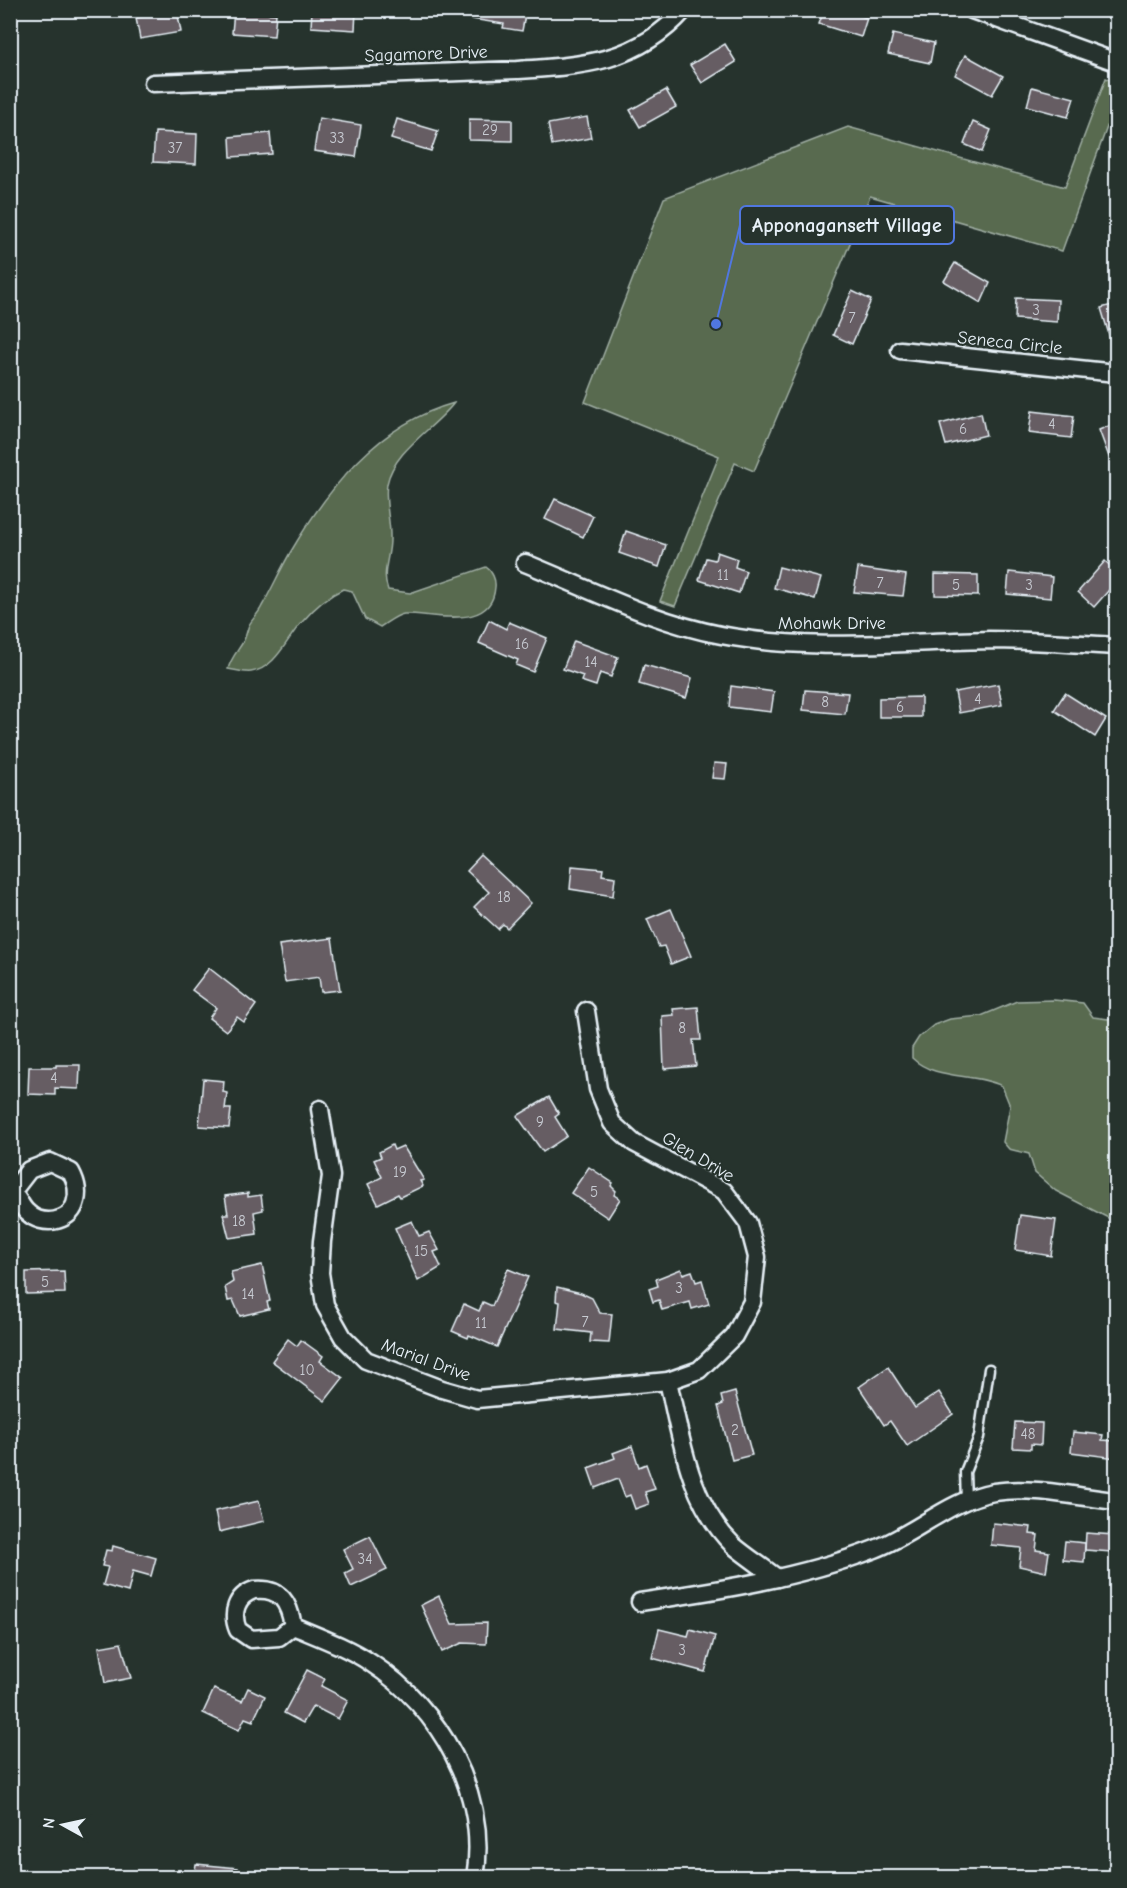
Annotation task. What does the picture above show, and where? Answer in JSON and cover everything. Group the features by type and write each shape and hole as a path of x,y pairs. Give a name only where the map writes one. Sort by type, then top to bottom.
{"street":[{"name":"Sagamore Drive","path":"153,83 517,70 586,63 615,58 635,49 663,33 684,10"},
{"path":"972,10 1116,62"},
{"name":"Seneca Circle","path":"900,350 1116,373"},
{"name":"Mohawk Drive","path":"525,563 650,616 721,635 778,644 993,640 1116,646"},
{"name":"Glen Drive","path":"586,1011 598,1089 612,1123 634,1143 724,1191 748,1223 757,1257 752,1302 734,1336 699,1370 668,1381"},
{"name":"Marial Drive","path":"320,1109 331,1176 320,1273 325,1305 343,1337 366,1360 442,1389 477,1399 668,1381"},
{"path":"668,1381 688,1472 711,1518 733,1544 777,1578"},
{"path":"640,1602 777,1578 852,1557 896,1541 945,1509 966,1500 996,1492 1052,1493 1116,1501"},
{"path":"293,1626 338,1645 373,1664 395,1682 437,1727 455,1755 471,1803 478,1840 475,1878"}],"lane":[{"path":"966,1500 965,1472 979,1437 989,1369"}],"green space":[{"path":"1106,78 1116,82 1116,102 1062,251 870,196 754,471 735,463 675,606 660,601 719,456 585,402 664,198 848,127 1065,187"},
{"path":"454,403 406,450 391,472 386,491 390,546 386,584 388,590 410,593 486,567 492,573 495,587 491,601 484,610 473,615 459,617 404,614 380,627 365,619 352,591 343,589 312,612 268,665 251,672 228,669 232,658 244,640 249,625 261,609 290,553 321,505 339,483 379,443 402,426"},
{"path":"1054,1000 1083,1003 1093,1017 1116,1020 1116,1222 1056,1191 1035,1173 1029,1154 1009,1149 1003,1142 1010,1106 1002,1086 932,1070 912,1058 912,1048 919,1037 934,1025 950,1019 981,1016 1017,1001"}],"building":[{"path":"177,10 181,32 140,39 136,18"},
{"path":"312,10 356,10 355,30 311,27"},
{"path":"467,10 526,10 522,31 503,28 504,24 466,18"},
{"path":"824,10 844,10 867,18 861,37 819,24"},
{"path":"234,11 276,14 274,36 232,33"},
{"path":"893,34 934,43 930,63 888,54"},
{"path":"725,44 736,62 702,83 690,65"},
{"path":"965,55 1003,76 992,95 955,75"},
{"path":"1032,87 1074,98 1068,117 1027,106"},
{"path":"666,90 676,107 640,127 630,110"},
{"path":"587,117 591,138 552,145 548,124"},
{"path":"319,118 361,125 356,157 314,151"},
{"path":"397,119 438,131 431,151 391,139"},
{"path":"469,119 512,120 512,141 469,140"},
{"path":"973,122 991,130 982,152 964,144"},
{"path":"155,132 197,134 196,164 153,162"},
{"path":"270,133 272,154 231,157 230,137"},
{"path":"955,263 990,283 981,303 944,281"},
{"path":"852,291 871,300 852,344 833,335"},
{"path":"1016,298 1058,300 1057,322 1015,319"},
{"path":"1116,304 1116,348 1113,348 1101,308"},
{"path":"1032,411 1074,416 1071,438 1029,433"},
{"path":"981,413 986,435 946,445 940,424"},
{"path":"1116,423 1116,473 1115,473 1099,430"},
{"path":"555,499 593,516 583,537 545,519"},
{"path":"626,531 666,545 659,567 619,553"},
{"path":"717,552 737,559 735,567 746,571 739,593 699,580 706,558 715,560"},
{"path":"1105,561 1116,571 1116,582 1094,607 1078,592"},
{"path":"779,567 821,578 815,599 774,588"},
{"path":"858,568 906,575 903,596 854,592"},
{"path":"1009,572 1052,577 1050,598 1007,594"},
{"path":"935,574 978,575 978,596 935,595"},
{"path":"489,620 506,629 509,622 547,638 533,672 516,665 518,660 479,643"},
{"path":"574,641 618,657 611,677 600,673 596,686 581,681 583,676 563,669"},
{"path":"644,665 692,678 686,698 639,684"},
{"path":"998,684 1002,705 959,713 955,692"},
{"path":"731,686 774,692 771,712 729,707"},
{"path":"805,690 848,693 845,714 803,710"},
{"path":"1065,693 1106,719 1095,737 1054,710"},
{"path":"921,697 921,717 879,717 879,698"},
{"path":"714,763 727,764 725,779 712,778"},
{"path":"481,856 531,903 507,928 503,924 498,929 474,907 489,892 467,871"},
{"path":"572,866 603,869 602,875 615,877 613,896 570,889"},
{"path":"671,909 691,956 671,964 664,946 659,947 647,919"},
{"path":"332,938 340,990 321,992 319,977 285,982 279,945"},
{"path":"209,968 256,1005 244,1022 237,1017 226,1031 209,1018 216,1008 192,990"},
{"path":"698,1007 701,1040 693,1040 696,1066 664,1069 662,1016 674,1015 673,1009"},
{"path":"56,1065 80,1065 79,1089 55,1088 55,1095 28,1094 29,1067 56,1067"},
{"path":"203,1079 224,1081 223,1092 227,1093 225,1109 231,1109 229,1128 199,1126"},
{"path":"549,1097 559,1114 555,1117 567,1136 543,1152 517,1116"},
{"path":"392,1145 394,1150 403,1146 424,1180 420,1181 423,1186 400,1197 398,1194 378,1204 368,1184 382,1177 374,1160 381,1157 379,1152"},
{"path":"589,1167 613,1183 611,1186 616,1191 614,1195 620,1199 608,1218 571,1193"},
{"path":"248,1193 248,1197 261,1195 263,1210 254,1212 257,1234 229,1238 223,1214 228,1214 225,1196"},
{"path":"1020,1215 1056,1220 1051,1256 1015,1250"},
{"path":"412,1221 419,1236 429,1232 439,1250 434,1252 441,1267 418,1281 395,1228"},
{"path":"262,1265 270,1301 267,1302 269,1309 240,1316 233,1300 228,1301 225,1287 233,1282 231,1272"},
{"path":"508,1269 528,1277 497,1347 469,1335 468,1338 452,1331 464,1304 479,1311 483,1302 492,1306"},
{"path":"681,1269 683,1274 692,1271 696,1282 702,1280 709,1304 692,1309 690,1302 662,1310 659,1300 653,1302 649,1289 658,1286 656,1279"},
{"path":"64,1271 65,1293 26,1294 26,1272"},
{"path":"557,1287 592,1298 600,1313 612,1314 609,1343 590,1342 591,1333 557,1329 560,1302 556,1301"},
{"path":"288,1339 297,1346 301,1340 323,1356 320,1361 343,1378 325,1401 272,1361"},
{"path":"888,1367 915,1408 939,1392 953,1414 907,1446 890,1421 884,1425 859,1387"},
{"path":"735,1392 752,1455 732,1460 718,1406 723,1404 721,1396"},
{"path":"1015,1422 1042,1423 1041,1445 1031,1444 1031,1449 1013,1448"},
{"path":"1073,1432 1103,1435 1102,1440 1116,1441 1116,1458 1071,1452"},
{"path":"632,1446 639,1467 646,1464 655,1489 645,1492 649,1504 635,1509 630,1495 625,1497 618,1479 595,1488 588,1468 615,1458 613,1453"},
{"path":"259,1501 264,1521 219,1532 215,1511"},
{"path":"993,1523 1031,1527 1030,1534 1038,1535 1036,1550 1049,1552 1046,1572 1019,1566 1021,1548 991,1545"},
{"path":"1086,1533 1114,1535 1112,1552 1085,1550"},
{"path":"370,1536 387,1570 351,1587 345,1573 353,1569 343,1549"},
{"path":"1065,1541 1085,1543 1084,1562 1063,1560"},
{"path":"113,1546 156,1558 151,1576 133,1571 128,1592 103,1585 108,1567 102,1566 106,1550 112,1551"},
{"path":"439,1596 452,1624 487,1623 486,1644 462,1643 442,1652 421,1605"},
{"path":"659,1629 688,1636 690,1629 715,1636 705,1672 652,1658"},
{"path":"121,1643 131,1678 105,1683 99,1647"},
{"path":"307,1670 325,1679 321,1686 348,1700 338,1719 313,1706 303,1723 284,1713"},
{"path":"248,1688 265,1696 253,1721 245,1718 239,1730 203,1713 214,1689 242,1701"},
{"path":"196,1864 238,1868 237,1878 194,1878"}],"place":[{"name":"Apponagansett Village","path":"716,324"}]}
